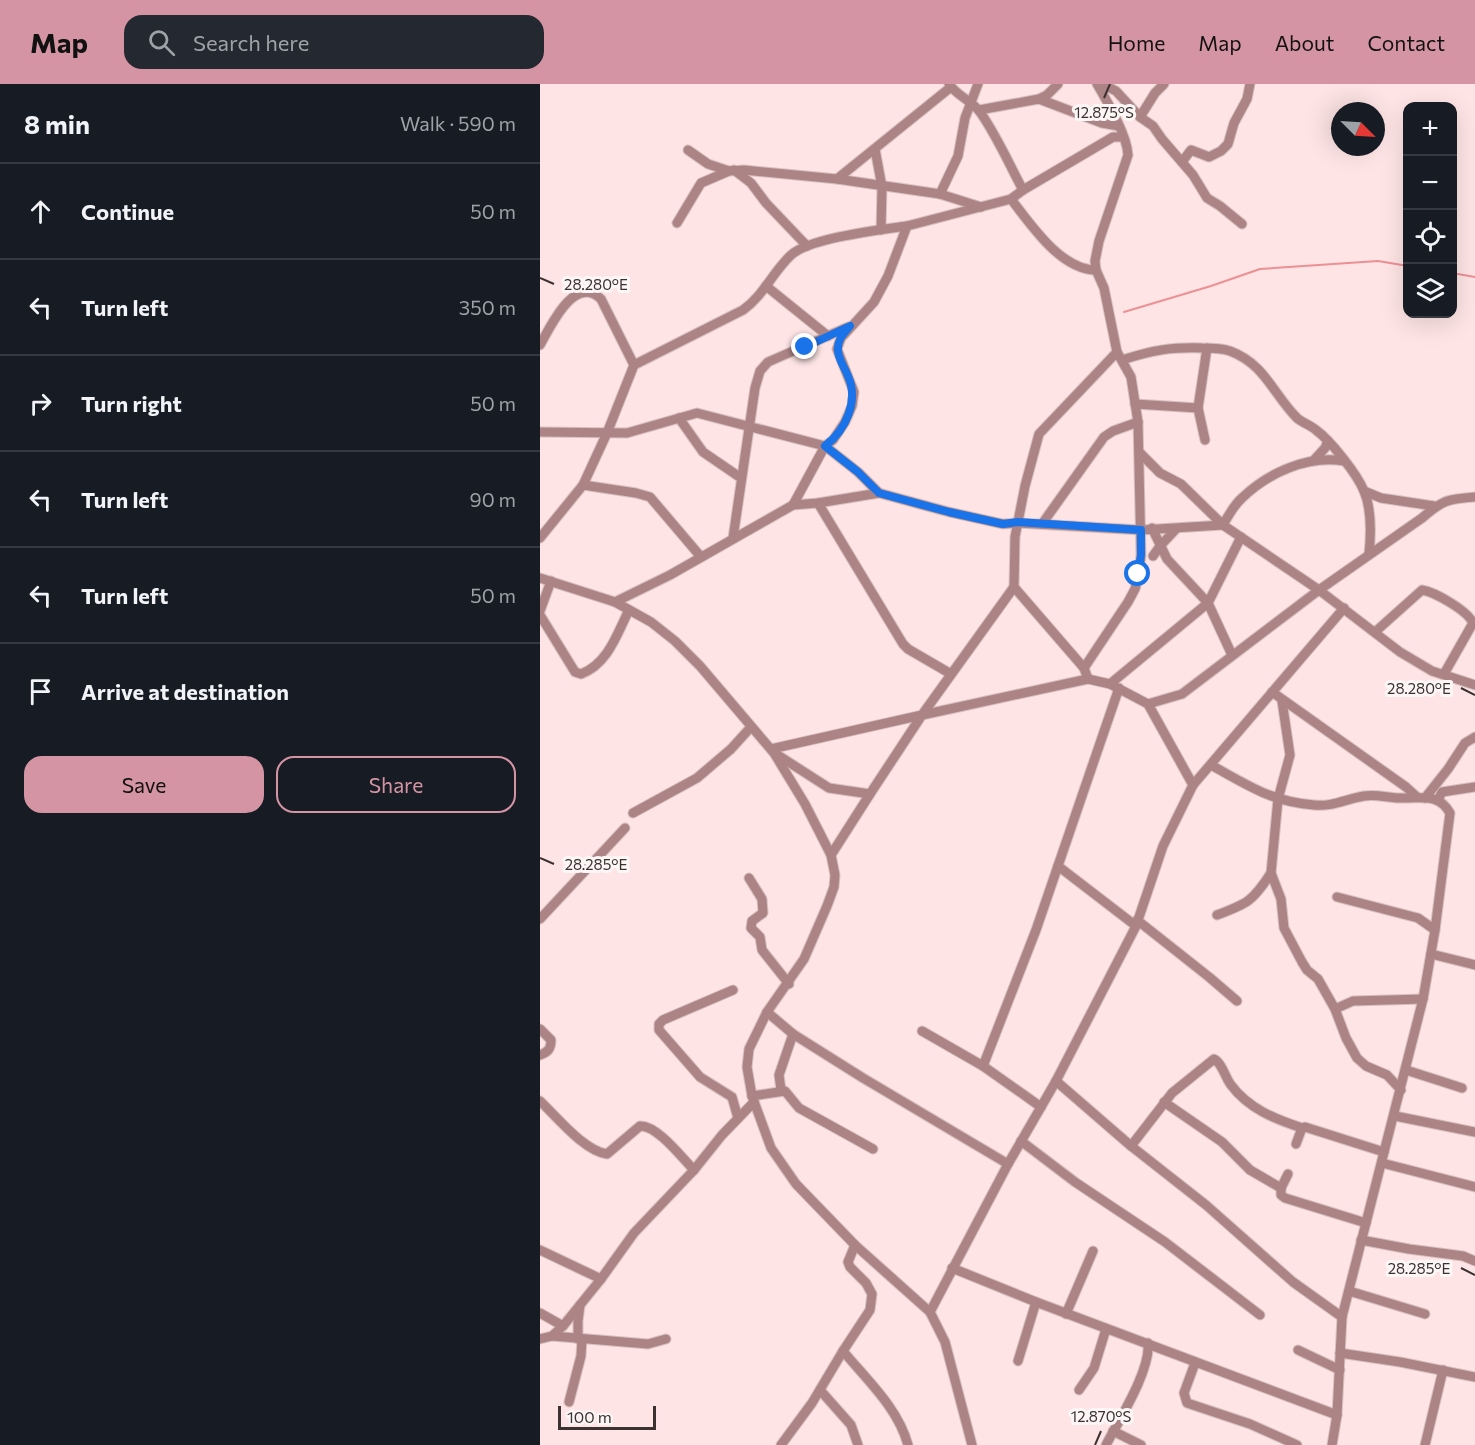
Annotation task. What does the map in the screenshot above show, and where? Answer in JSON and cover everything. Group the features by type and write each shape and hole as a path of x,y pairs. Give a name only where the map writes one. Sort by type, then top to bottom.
{"street":[{"path":"940,194 958,156 965,118 978,84"},
{"path":"979,110 1039,99 1047,96 1058,84"},
{"path":"1084,668 1135,589 1141,555 1138,422 1131,377 1120,356 1104,288 1096,270 1095,261 1099,241 1128,155 1128,143 1122,137 1119,126 1097,84"},
{"path":"1102,84 1116,91 1140,117 1154,126 1193,175 1207,198 1242,225"},
{"path":"1140,117 1155,93 1164,84"},
{"path":"1182,162 1191,150 1209,157 1226,147 1238,114 1248,99 1250,84"},
{"path":"837,179 950,86 979,110 998,140 1023,190"},
{"path":"1039,99 1102,123 1119,126"},
{"path":"540,538 583,485 634,365 743,310 756,301 766,285 792,255 807,246 907,226 1011,199 1113,137 1122,137"},
{"path":"875,149 882,186 880,230"},
{"path":"688,150 708,164 732,171 837,179 940,194 981,207"},
{"path":"677,223 701,183 732,171"},
{"path":"732,171 751,183 766,203 807,246"},
{"path":"1011,199 1051,248 1076,267 1096,270"},
{"path":"793,505 825,446 833,440 852,406 854,392 837,349 841,338 874,302 888,276 907,226"},
{"path":"766,285 828,336"},
{"path":"540,345 572,296 581,293 594,294 602,299 634,365"},
{"path":"733,537 748,428 760,371 768,362 850,326"},
{"path":"831,855 922,715 1014,587 1014,553 1018,522 1039,434 1120,356 1171,348 1207,348 1228,351 1254,365 1298,418 1328,441 1364,491 1370,520 1369,554"},
{"path":"1205,440 1198,408 1207,348"},
{"path":"1135,404 1198,408"},
{"path":"540,432 627,433 697,413 825,446 858,472 879,493"},
{"path":"679,418 703,452 741,478"},
{"path":"1042,524 1104,436 1138,422"},
{"path":"1314,460 1328,441"},
{"path":"1139,452 1160,472 1181,484 1223,525 1319,590 1414,661 1432,671 1475,686"},
{"path":"1223,525 1241,498 1269,477 1314,460 1344,461"},
{"path":"583,485 650,497 701,557"},
{"path":"1364,491 1381,498 1434,506"},
{"path":"615,602 793,505 879,493 1003,524 1018,522 1141,530 1223,525"},
{"path":"1148,704 1182,694 1319,590 1422,518 1434,506 1458,498 1475,497"},
{"path":"818,503 903,644 908,650 951,674"},
{"path":"1152,528 1167,560 1208,603 1232,654"},
{"path":"1153,556 1176,529"},
{"path":"983,1066 1036,930 1115,686 1208,603 1241,537"},
{"path":"1141,555 1167,560"},
{"path":"540,578 615,602 651,622 675,641 700,666 772,751 805,804 831,855 835,875 834,887 804,959 789,984 767,1012 748,1049 747,1067 753,1099 771,1148 796,1184 855,1245 930,1312 945,1342 972,1445"},
{"path":"551,581 540,613 576,672 581,674 588,672 602,661 629,610"},
{"path":"1014,587 1084,668 1088,679"},
{"path":"1375,632 1422,590 1433,592 1468,616 1473,623 1443,674"},
{"path":"930,1312 1008,1164 1056,1081 1136,923 1163,846 1193,785 1344,608"},
{"path":"772,751 1088,679 1115,686 1148,704 1193,785"},
{"path":"1272,692 1421,797"},
{"path":"1282,701 1290,755 1278,800 1271,873 1281,899 1284,928 1308,970 1316,975 1335,1009 1346,1038 1357,1058 1366,1066 1387,1076 1401,1090"},
{"path":"633,813 697,778 731,749 751,727"},
{"path":"1421,797 1453,763 1465,743 1475,737"},
{"path":"772,751 829,788 870,794"},
{"path":"1211,765 1278,800 1332,805 1361,796 1421,797 1438,800 1450,813 1435,930 1423,999 1342,1317 1337,1414 1332,1445"},
{"path":"1438,800 1442,792 1475,787"},
{"path":"540,919 625,828"},
{"path":"1058,866 1209,976 1237,1001"},
{"path":"1217,915 1251,901 1271,873"},
{"path":"749,878 762,899 764,909 762,915 752,921 751,928 760,937 762,950 789,984"},
{"path":"1337,897 1418,918 1435,930"},
{"path":"1431,954 1475,965"},
{"path":"733,990 663,1020 659,1024 659,1030 700,1077 732,1097 738,1118"},
{"path":"1335,1009 1353,1001 1423,999"},
{"path":"767,1012 793,1034 1008,1164"},
{"path":"540,1029 551,1040 551,1047 540,1055"},
{"path":"922,1031 983,1066 1041,1107"},
{"path":"793,1034 779,1076 782,1090 799,1108 873,1149"},
{"path":"1131,1146 1164,1102 1198,1070 1216,1059 1232,1087 1258,1111 1302,1128 1384,1152"},
{"path":"1406,1070 1462,1088"},
{"path":"1056,1081 1131,1146 1206,1205 1293,1282 1342,1317"},
{"path":"552,1336 563,1326 601,1279 634,1233 694,1170 753,1099 782,1090"},
{"path":"540,1101 587,1146 598,1153 607,1154 640,1126 646,1126 659,1134 694,1170"},
{"path":"1164,1102 1222,1142 1250,1170 1281,1188"},
{"path":"1395,1116 1475,1132"},
{"path":"1296,1144 1302,1128"},
{"path":"1021,1141 1075,1182 1165,1242 1260,1315"},
{"path":"1382,1163 1475,1187"},
{"path":"1288,1174 1281,1188 1281,1195 1285,1198 1366,1222"},
{"path":"1361,1240 1409,1250 1460,1256 1475,1261"},
{"path":"781,1445 820,1390 870,1310 872,1294 848,1262 855,1245"},
{"path":"540,1250 601,1279"},
{"path":"1066,1314 1093,1251"},
{"path":"952,1268 1195,1363 1337,1414"},
{"path":"1349,1291 1425,1314"},
{"path":"1018,1361 1036,1302"},
{"path":"569,1402 581,1356 578,1321 580,1303"},
{"path":"540,1313 563,1326"},
{"path":"1079,1390 1094,1368 1106,1329"},
{"path":"540,1339 552,1336 648,1344 666,1339"},
{"path":"1106,1445 1143,1372 1149,1354 1148,1343"},
{"path":"1298,1350 1340,1370"},
{"path":"843,1351 890,1407 908,1445"},
{"path":"1340,1353 1475,1377"},
{"path":"1195,1363 1184,1393 1187,1403 1250,1424 1297,1445"},
{"path":"1426,1445 1443,1370"},
{"path":"820,1390 851,1425 858,1445"},
{"path":"1113,1431 1141,1445"}],"waterway":[{"path":"1124,312 1260,269 1378,261 1403,265"},
{"path":"1457,274 1475,277"}],"route":[{"path":"805,347 850,326 841,338 837,349 854,392 852,406 833,440 825,446 844,459 879,493 1003,524 1018,522 1141,530 1138,574"}]}
